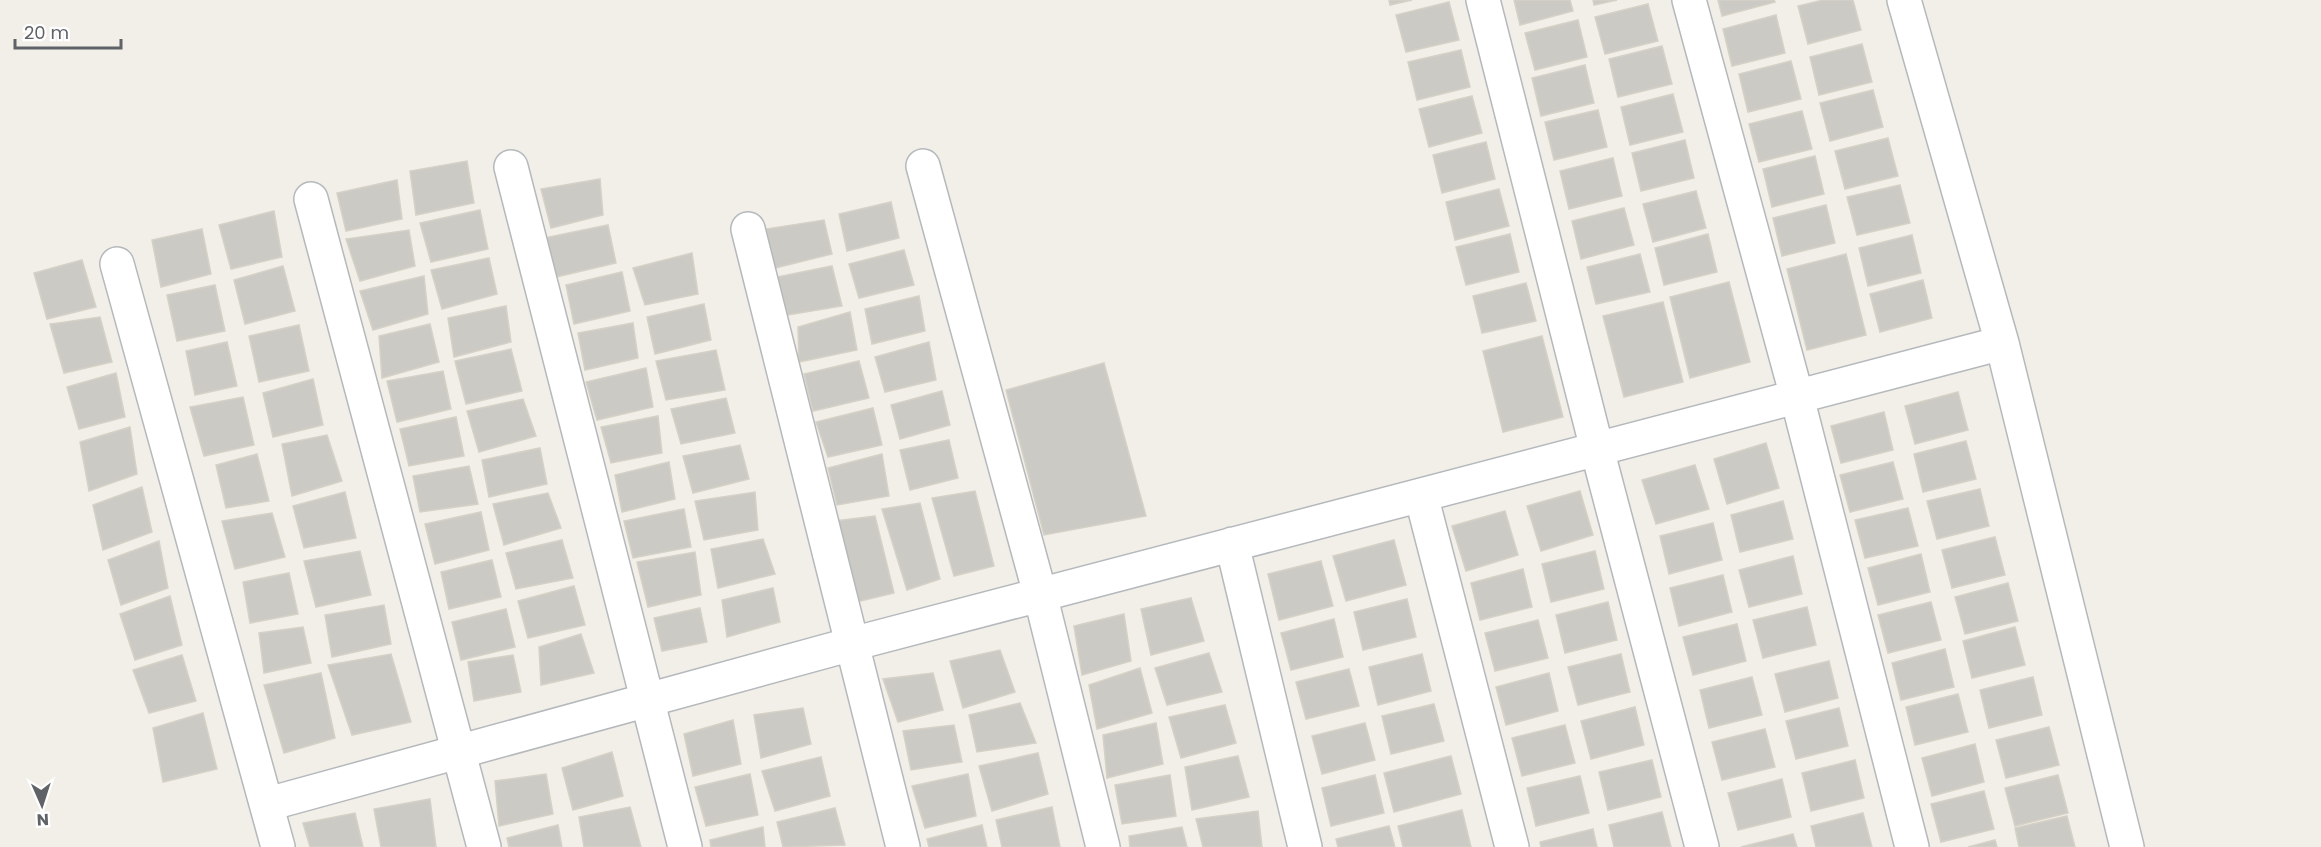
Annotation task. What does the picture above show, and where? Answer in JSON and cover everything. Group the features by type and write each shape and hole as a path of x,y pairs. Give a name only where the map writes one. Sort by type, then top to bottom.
{"street":[{"path":"1483,0 1597,449 1702,847"},
{"path":"1689,0 1797,397 1912,847"},
{"path":"1904,0 2002,343 2127,847"},
{"path":"923,166 1040,594 1103,847"},
{"path":"511,167 685,847"},
{"path":"311,200 484,847"},
{"path":"748,229 903,847"},
{"path":"117,264 268,804 278,847"},
{"path":"268,804 1040,594 2002,343"},
{"path":"1421,495 1512,847"},
{"path":"1232,544 1305,847"}],"building":[{"path":"1389,0 1412,0 1390,5"},
{"path":"1514,0 1570,0 1573,11 1520,25"},
{"path":"1593,0 1617,0 1594,5"},
{"path":"1718,0 1774,0 1775,2 1722,16"},
{"path":"1823,0 1853,0 1861,30 1808,44 1798,6"},
{"path":"1449,2 1459,40 1406,52 1396,15"},
{"path":"1648,4 1658,41 1605,54 1595,17"},
{"path":"1776,15 1785,53 1732,66 1723,29"},
{"path":"1578,20 1587,57 1535,70 1525,33"},
{"path":"1862,44 1872,82 1819,95 1810,57"},
{"path":"1662,46 1672,84 1618,97 1609,59"},
{"path":"1461,50 1470,87 1417,100 1408,62"},
{"path":"1791,61 1801,99 1748,112 1739,74"},
{"path":"1585,65 1594,103 1541,116 1532,78"},
{"path":"1873,90 1883,127 1830,141 1820,103"},
{"path":"1673,94 1683,132 1630,145 1621,107"},
{"path":"1472,96 1482,133 1429,147 1419,109"},
{"path":"1598,110 1607,147 1554,160 1545,122"},
{"path":"1802,111 1812,149 1759,162 1749,124"},
{"path":"1888,138 1898,176 1845,189 1835,151"},
{"path":"1685,140 1694,178 1641,191 1632,153"},
{"path":"1486,142 1495,179 1442,193 1433,155"},
{"path":"1815,156 1824,194 1772,207 1763,169"},
{"path":"1613,158 1622,196 1569,209 1560,171"},
{"path":"467,161 474,203 416,215 410,171"},
{"path":"600,179 603,215 551,228 541,189"},
{"path":"397,180 402,219 346,231 337,193"},
{"path":"1900,185 1910,223 1857,235 1847,197"},
{"path":"1499,189 1509,226 1455,240 1446,202"},
{"path":"1696,191 1706,228 1653,242 1643,204"},
{"path":"891,202 899,238 847,251 839,214"},
{"path":"1826,205 1835,243 1782,256 1773,218"},
{"path":"1624,208 1634,245 1581,259 1572,221"},
{"path":"480,210 488,249 431,262 420,223"},
{"path":"274,211 282,257 231,269 219,225"},
{"path":"824,220 832,254 775,268 766,229"},
{"path":"608,225 616,263 556,277 544,238"},
{"path":"202,229 211,274 161,287 152,240"},
{"path":"409,230 415,266 360,281 346,239"},
{"path":"1510,234 1519,272 1466,285 1456,247"},
{"path":"1708,234 1717,272 1664,285 1655,248"},
{"path":"1912,235 1921,273 1868,286 1859,248"},
{"path":"904,250 914,285 859,298 849,264"},
{"path":"692,253 698,294 645,305 633,268"},
{"path":"1640,254 1650,292 1596,304 1587,267"},
{"path":"1846,254 1866,335 1807,350 1787,269"},
{"path":"489,258 497,294 442,309 431,270"},
{"path":"82,260 96,307 47,319 34,273"},
{"path":"283,266 295,311 245,324 234,280"},
{"path":"832,266 842,306 788,315 777,277"},
{"path":"622,272 630,311 574,324 566,285"},
{"path":"424,276 428,314 373,330 360,291"},
{"path":"1923,280 1932,318 1880,332 1870,294"},
{"path":"1729,282 1750,362 1690,378 1670,297"},
{"path":"1526,283 1536,321 1482,333 1473,296"},
{"path":"215,285 225,331 177,341 167,295"},
{"path":"919,296 925,331 872,344 865,309"},
{"path":"1663,302 1683,382 1624,397 1603,316"},
{"path":"704,304 711,340 655,354 647,317"},
{"path":"506,306 511,342 454,357 448,318"},
{"path":"850,312 857,350 799,362 798,327"},
{"path":"100,317 112,362 64,373 50,324"},
{"path":"633,323 638,358 585,370 578,333"},
{"path":"430,324 439,362 382,378 379,336"},
{"path":"299,325 309,371 259,382 249,336"},
{"path":"1542,336 1563,417 1503,432 1483,351"},
{"path":"227,342 237,386 195,395 186,351"},
{"path":"929,342 936,380 885,392 875,357"},
{"path":"511,349 522,391 466,404 455,361"},
{"path":"716,350 725,390 666,400 656,361"},
{"path":"859,361 869,398 813,411 804,374"},
{"path":"1104,363 1146,516 1044,535 1006,390"},
{"path":"646,368 653,407 597,420 586,382"},
{"path":"443,371 451,409 397,422 387,381"},
{"path":"116,373 125,417 79,429 67,387"},
{"path":"313,379 323,425 273,437 263,393"},
{"path":"942,391 950,425 900,439 891,405"},
{"path":"1958,392 1968,430 1915,444 1905,406"},
{"path":"243,397 254,445 204,456 190,407"},
{"path":"726,398 735,433 681,444 671,409"},
{"path":"523,399 536,436 479,452 467,411"},
{"path":"873,408 882,445 828,457 816,422"},
{"path":"1884,412 1893,450 1841,463 1831,426"},
{"path":"658,416 662,453 611,463 601,427"},
{"path":"456,417 464,456 409,466 400,429"},
{"path":"130,427 137,474 89,491 80,442"},
{"path":"327,435 342,481 292,496 282,444"},
{"path":"949,440 958,478 910,490 900,450"},
{"path":"1966,441 1976,479 1923,492 1914,454"},
{"path":"1766,443 1779,488 1727,504 1714,459"},
{"path":"740,445 749,479 693,493 683,456"},
{"path":"540,448 547,484 489,497 482,460"},
{"path":"257,454 269,501 226,508 216,465"},
{"path":"882,454 889,496 837,505 828,468"},
{"path":"669,462 675,499 622,512 615,475"},
{"path":"1893,462 1903,499 1850,512 1840,475"},
{"path":"1695,465 1709,509 1656,524 1642,480"},
{"path":"469,466 478,504 420,512 413,476"},
{"path":"142,487 152,532 103,550 93,505"},
{"path":"1980,489 1989,526 1937,539 1927,501"},
{"path":"975,491 994,566 954,576 932,498"},
{"path":"1580,491 1593,535 1541,551 1527,506"},
{"path":"345,492 356,538 304,548 293,506"},
{"path":"755,492 758,530 704,540 695,501"},
{"path":"548,493 561,528 504,545 493,504"},
{"path":"1783,501 1793,539 1740,552 1731,515"},
{"path":"920,503 940,579 907,590 882,509"},
{"path":"1908,508 1918,546 1865,558 1855,520"},
{"path":"684,509 691,547 633,558 624,521"},
{"path":"1505,511 1518,555 1466,571 1452,526"},
{"path":"481,512 489,550 435,564 425,524"},
{"path":"272,513 285,557 235,569 222,521"},
{"path":"875,516 894,593 856,602 835,521"},
{"path":"1713,523 1722,560 1669,574 1660,536"},
{"path":"1995,537 2005,575 1952,588 1942,550"},
{"path":"763,539 775,574 718,588 711,549"},
{"path":"562,540 573,578 516,589 506,553"},
{"path":"1394,540 1406,585 1346,601 1333,556"},
{"path":"159,541 168,588 121,605 108,560"},
{"path":"360,551 371,595 316,607 304,561"},
{"path":"1595,551 1604,589 1551,602 1542,564"},
{"path":"695,552 701,595 648,607 637,562"},
{"path":"1921,554 1930,592 1878,605 1868,568"},
{"path":"1793,556 1802,594 1749,607 1739,570"},
{"path":"492,560 501,597 449,609 441,572"},
{"path":"1321,561 1333,606 1279,620 1268,574"},
{"path":"1523,569 1532,607 1480,620 1471,583"},
{"path":"289,573 298,614 250,623 243,582"},
{"path":"1723,575 1732,612 1679,626 1670,588"},
{"path":"2008,583 2018,621 1965,634 1955,597"},
{"path":"574,586 585,625 528,638 518,601"},
{"path":"773,588 780,622 727,637 722,600"},
{"path":"170,596 182,645 135,660 120,614"},
{"path":"1191,598 1204,641 1151,655 1141,609"},
{"path":"1407,599 1416,637 1363,650 1354,612"},
{"path":"1608,602 1617,640 1565,653 1556,615"},
{"path":"1931,602 1941,640 1888,653 1878,615"},
{"path":"384,605 391,644 332,657 325,615"},
{"path":"1807,607 1816,645 1763,658 1753,620"},
{"path":"700,608 707,642 662,651 654,618"},
{"path":"506,609 515,647 461,660 452,622"},
{"path":"1124,614 1131,661 1082,675 1074,626"},
{"path":"1334,619 1343,657 1291,670 1281,633"},
{"path":"1538,620 1548,658 1495,671 1485,633"},
{"path":"1737,624 1746,661 1693,675 1683,637"},
{"path":"303,627 311,663 264,673 259,633"},
{"path":"2015,627 2025,665 1972,678 1963,641"},
{"path":"581,634 594,673 541,685 539,647"},
{"path":"1945,649 1954,687 1901,700 1892,663"},
{"path":"1000,650 1015,692 963,708 950,661"},
{"path":"1209,653 1222,692 1167,705 1155,668"},
{"path":"391,654 411,722 352,735 328,665"},
{"path":"1422,654 1431,691 1378,705 1369,667"},
{"path":"1621,654 1630,692 1578,705 1568,667"},
{"path":"182,655 196,701 149,713 133,670"},
{"path":"513,655 521,692 474,701 468,662"},
{"path":"1829,661 1838,698 1785,712 1775,674"},
{"path":"1140,668 1152,713 1097,729 1089,685"},
{"path":"1349,669 1359,706 1306,719 1296,682"},
{"path":"321,673 335,738 284,753 264,685"},
{"path":"933,673 943,710 898,722 883,679"},
{"path":"1549,673 1558,711 1506,725 1496,687"},
{"path":"1752,677 1762,715 1709,728 1700,690"},
{"path":"2033,677 2042,715 1989,728 1980,690"},
{"path":"1958,694 1968,732 1915,745 1906,707"},
{"path":"1020,703 1036,743 977,752 969,715"},
{"path":"1434,704 1444,741 1391,754 1382,716"},
{"path":"1225,705 1236,743 1181,758 1169,717"},
{"path":"1635,707 1644,745 1591,759 1581,721"},
{"path":"803,708 811,744 761,758 754,715"},
{"path":"1839,708 1848,746 1796,759 1786,721"},
{"path":"203,713 217,769 163,782 153,728"},
{"path":"733,720 741,764 693,776 684,734"},
{"path":"1156,723 1163,764 1107,778 1103,735"},
{"path":"1365,723 1375,760 1322,774 1312,736"},
{"path":"954,725 962,762 911,770 903,731"},
{"path":"1565,725 1575,763 1522,776 1512,738"},
{"path":"2049,727 2059,765 2006,778 1996,740"},
{"path":"1765,729 1775,767 1722,780 1712,742"},
{"path":"1975,744 1984,782 1932,796 1922,758"},
{"path":"612,752 623,796 573,810 562,768"},
{"path":"1038,753 1048,794 992,811 979,766"},
{"path":"1238,756 1249,797 1192,810 1185,767"},
{"path":"1451,756 1461,794 1394,812 1384,773"},
{"path":"821,757 830,796 775,811 762,771"},
{"path":"1652,760 1661,797 1608,810 1599,772"},
{"path":"1855,760 1864,798 1811,811 1802,773"},
{"path":"546,774 553,814 499,826 495,781"},
{"path":"750,774 758,815 706,826 695,787"},
{"path":"968,774 976,816 925,828 912,786"},
{"path":"1170,775 1176,816 1122,824 1115,785"},
{"path":"1375,775 1384,813 1331,826 1322,788"},
{"path":"2058,775 2068,813 2015,826 2005,788"},
{"path":"1580,776 1589,813 1536,826 1527,788"},
{"path":"1782,779 1791,817 1738,830 1728,793"},
{"path":"1984,791 1994,829 1941,842 1931,804"},
{"path":"430,799 436,847 381,847 374,809"},
{"path":"630,807 641,847 584,847 579,817"},
{"path":"1052,807 1060,847 1002,847 996,820"},
{"path":"835,808 845,845 783,847 777,822"},
{"path":"1462,810 1471,847 1403,847 1398,826"},
{"path":"1258,811 1262,847 1203,847 1196,819"},
{"path":"1662,812 1671,847 1614,847 1609,825"},
{"path":"355,813 363,847 310,847 303,823"},
{"path":"1863,813 1872,847 1816,847 1811,826"},
{"path":"2067,816 2075,847 2019,847 2015,828"},
{"path":"558,825 562,847 509,847 507,838"},
{"path":"982,825 987,847 929,847 927,839"},
{"path":"1389,826 1395,847 1338,847 1336,839"},
{"path":"763,827 765,847 711,847 710,840"},
{"path":"1182,827 1187,847 1130,847 1129,836"},
{"path":"1593,829 1597,847 1541,847 1540,842"},
{"path":"1793,834 1797,847 1741,847"},
{"path":"1995,840 1997,847 1968,847"}]}
